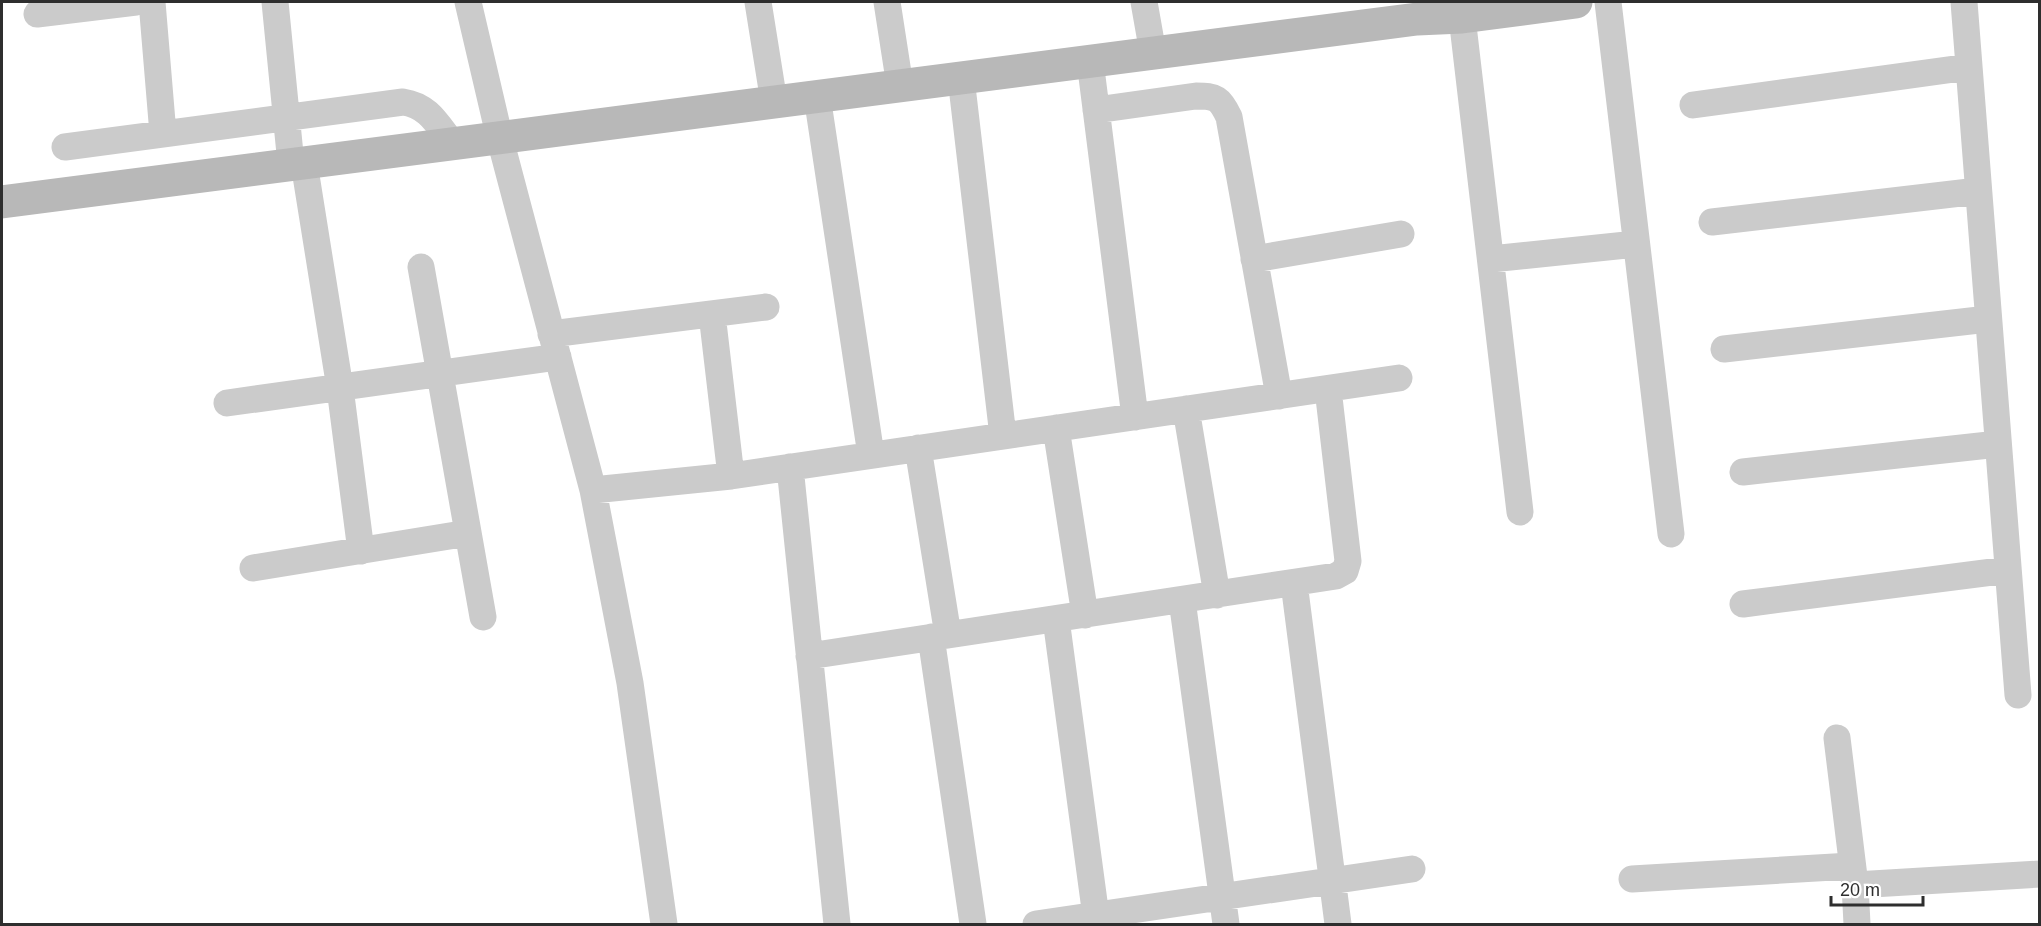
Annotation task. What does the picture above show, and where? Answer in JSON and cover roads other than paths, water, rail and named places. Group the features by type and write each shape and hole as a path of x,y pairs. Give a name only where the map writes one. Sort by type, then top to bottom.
{"street":[{"path":"37,14 135,2"},
{"path":"153,2 163,134"},
{"path":"275,2 287,117 298,163 340,388 361,551"},
{"path":"468,2 500,139 593,490 630,684 664,924"},
{"path":"758,2 774,102"},
{"path":"887,2 900,86"},
{"path":"1144,2 1153,53"},
{"path":"2,202 1153,53 1415,10 1462,17 1576,2"},
{"path":"1608,2 1671,534"},
{"path":"1964,2 2018,695"},
{"path":"1462,17 1520,512"},
{"path":"1090,61 1135,417"},
{"path":"1693,105 1969,67"},
{"path":"962,78 1003,436"},
{"path":"817,96 871,455"},
{"path":"1096,110 1196,96 1211,96 1222,102 1229,117 1279,396"},
{"path":"65,147 403,102 426,110 452,143"},
{"path":"1712,222 1978,191"},
{"path":"1254,258 1401,234"},
{"path":"1491,259 1636,244"},
{"path":"421,267 483,616"},
{"path":"226,403 440,374 555,346 712,314 766,307"},
{"path":"712,314 731,476"},
{"path":"1724,349 1989,319"},
{"path":"593,490 731,476 1399,378"},
{"path":"809,656 1336,576 1345,571 1348,561 1328,389"},
{"path":"1186,409 1217,595"},
{"path":"1056,428 1085,615"},
{"path":"1743,472 1998,444"},
{"path":"918,448 973,924"},
{"path":"790,467 837,924"},
{"path":"253,568 468,533"},
{"path":"1743,604 2008,570"},
{"path":"1294,583 1338,924"},
{"path":"1182,600 1226,924"},
{"path":"1056,619 1096,920"},
{"path":"1837,738 1857,924"},
{"path":"1036,924 1096,920 1221,897 1412,869"},
{"path":"1632,879 2040,874"}]}
